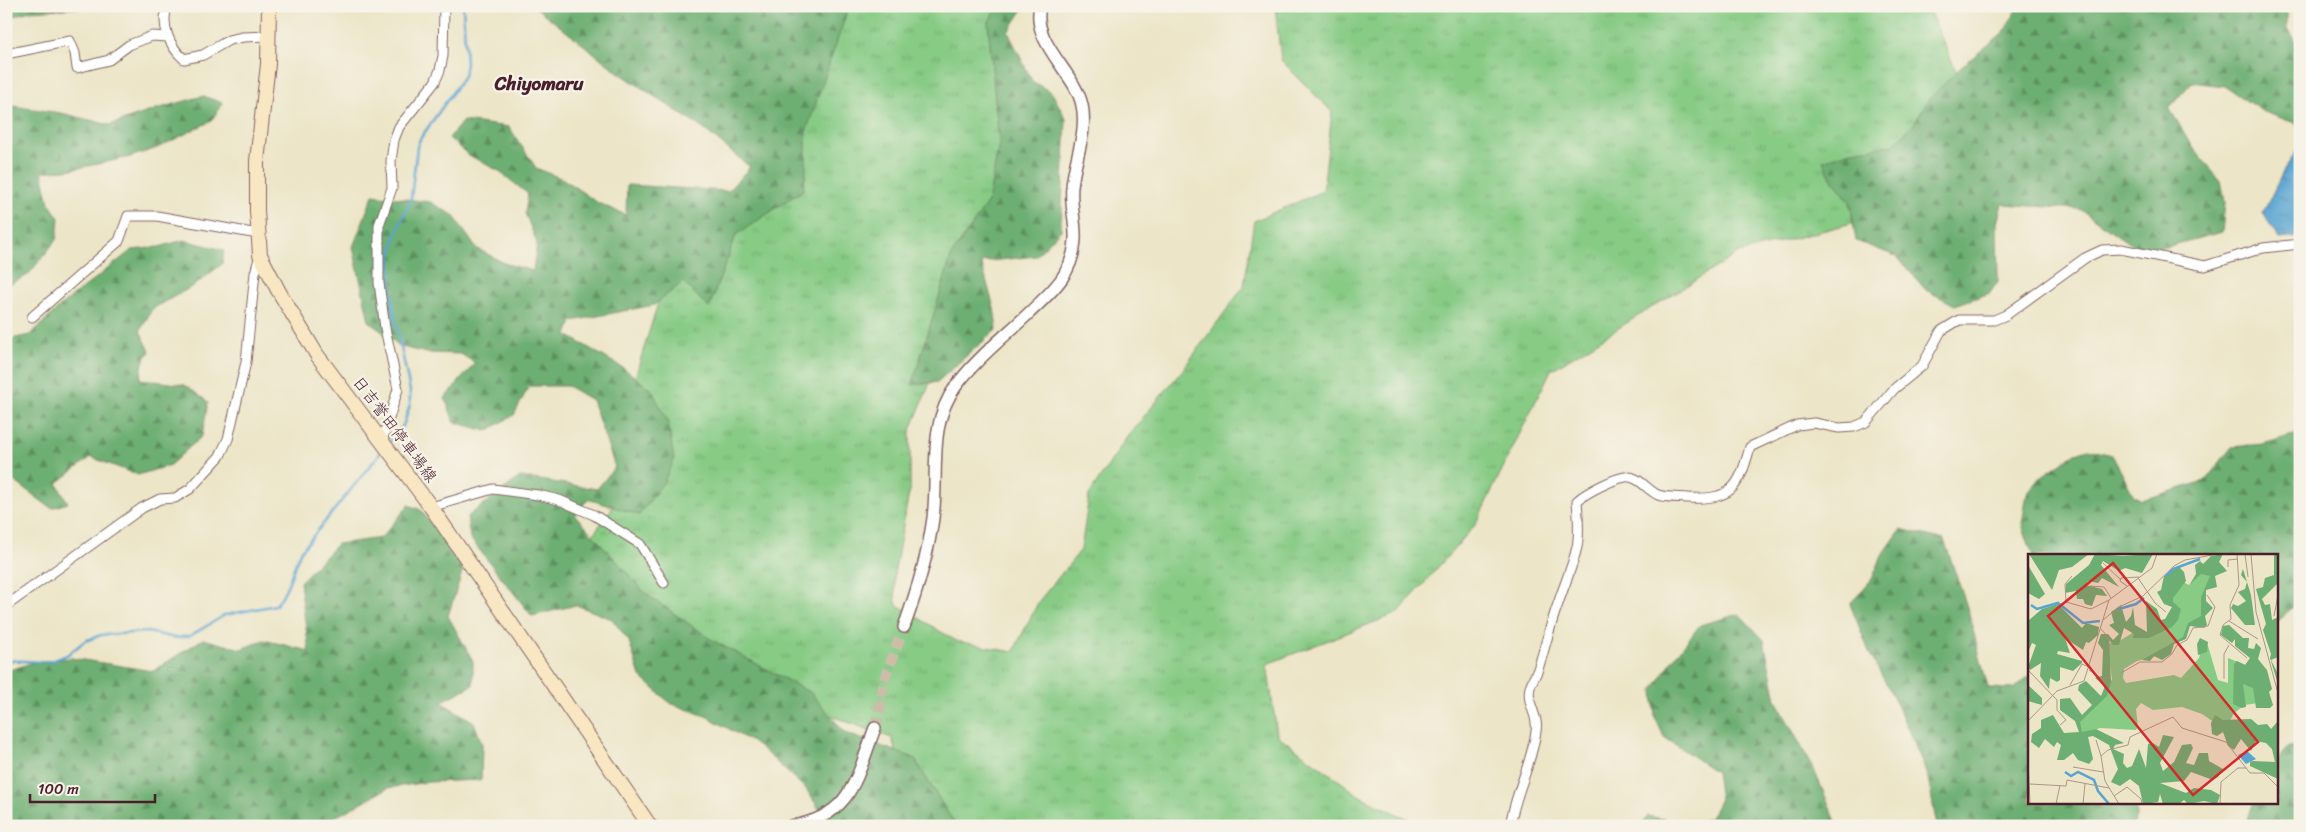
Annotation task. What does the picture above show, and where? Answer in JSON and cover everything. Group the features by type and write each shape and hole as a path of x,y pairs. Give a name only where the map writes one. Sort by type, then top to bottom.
{"main road":[{"name":"日吉誉田停車場線","path":"269,6 268,64 257,161 260,255 278,290 317,355 431,507 650,826"}],"street":[{"path":"166,6 164,29 177,53 184,59 203,55 229,40 243,37 269,36"},
{"path":"382,441 398,389 385,328 379,283 379,225 392,188 391,161 394,140 399,127 435,82 440,70 443,56 444,6"},
{"path":"904,627 928,553 934,515 936,440 942,413 955,387 970,370 1054,290 1070,262 1075,240 1072,186 1084,125 1082,103 1043,35 1040,24 1040,6"},
{"path":"6,54 70,41 75,53 77,68 109,60 129,46 152,36 168,37"},
{"path":"32,318 119,241 128,216 157,216 258,234"},
{"path":"1510,826 1513,807 1524,783 1526,767 1535,740 1537,726 1528,700 1531,685 1538,669 1558,601 1573,563 1578,544 1577,501 1583,495 1625,477 1634,478 1659,495 1718,497 1733,489 1744,468 1750,447 1759,441 1797,425 1814,423 1839,428 1854,427 1866,422 1894,389 1922,366 1941,331 1959,320 1994,320 2006,315 2085,258 2102,250 2121,249 2205,266 2263,248 2300,244"},
{"path":"6,606 142,508 160,499 175,498 190,489 220,456 228,440 246,362 254,273 260,255"},
{"path":"431,507 493,490 538,495 559,500 594,515 640,544 664,583"},
{"path":"792,826 810,823 824,817 842,802 856,780 875,728"}],"green space":[{"path":"6,6 83,6 80,8 29,11 6,19"},
{"path":"534,6 849,6 806,132 806,171 803,190 736,235 709,308 683,282 654,305 572,321 567,335 623,368 651,389 668,421 674,460 663,483 639,515 588,499 575,515 646,594 712,640 811,693 845,733 914,758 956,826 813,826 824,817 807,790 759,746 708,717 670,703 640,676 629,641 612,619 576,605 532,616 470,538 467,517 520,477 597,489 615,467 592,400 568,386 529,386 514,415 487,431 454,422 445,398 475,363 461,354 427,353 401,347 369,321 353,247 373,195 430,202 453,215 476,248 504,263 533,271 537,243 525,213 528,194 499,171 469,155 449,138 463,121 509,127 536,168 563,179 598,203 626,215 627,185 728,191 750,167 705,130 618,72"},
{"path":"807,6 1010,6 1002,21 1013,81 995,223 910,432 910,488 894,574 896,604 956,641 1013,652 1039,601 1081,550 1089,495 1127,437 1181,372 1244,286 1254,221 1323,191 1332,112 1281,60 1275,6 1927,6 1985,135 1923,204 1739,253 1551,370 1475,525 1398,613 1267,664 1277,735 1360,796 1423,826 933,826 910,798 892,738 812,709 767,689 583,549 634,477 631,390 669,268 762,187"},
{"path":"997,6 1025,6 1008,32 1032,81 1052,93 1066,119 1061,230 1036,256 981,262 994,308 997,329 937,382 912,385 952,254 988,202 999,144 988,23"},
{"path":"2019,6 2287,6 2287,28 2300,46 2300,125 2262,111 2224,86 2192,82 2169,108 2194,149 2221,182 2225,202 2222,232 2143,253 2080,209 2002,204 1997,223 1998,281 1990,293 1955,305 1926,290 1896,256 1856,241 1850,202 1831,178 1823,161 1851,151 1892,145 1914,124 1929,99 1961,67 2004,32"},
{"path":"203,96 223,103 211,121 157,148 130,157 74,169 42,172 49,203 59,218 57,239 28,275 6,286 6,105 61,113 110,125"},
{"path":"184,240 224,250 222,264 195,285 152,309 140,331 150,351 143,362 140,379 185,385 208,402 202,436 170,465 138,475 91,457 57,483 68,503 51,508 6,475 6,340 30,335 64,303 132,250 159,247"},
{"path":"2296,434 2300,436 2300,601 2278,620 2278,554 2032,554 2022,524 2027,494 2042,476 2076,453 2088,449 2112,455 2134,496 2142,500 2205,481 2232,447 2263,444"},
{"path":"409,505 421,510 463,569 448,616 473,661 473,685 441,702 474,722 482,744 481,780 428,782 388,788 319,826 6,826 6,671 35,662 71,658 153,671 203,639 241,649 264,640 309,651 300,582 337,544 381,538"},
{"path":"1901,529 1944,540 1967,607 1988,688 2014,689 2028,677 2028,804 2136,804 2136,817 2132,826 1937,826 1927,773 1896,702 1870,654 1850,604 1872,579 1882,556"},
{"path":"1739,614 1764,640 1776,700 1814,770 1838,826 1640,826 1648,816 1690,825 1710,818 1720,799 1716,772 1664,737 1655,717 1653,690 1674,658 1700,625"},
{"path":"2300,743 2300,826 2254,826 2248,820 2253,804 2278,804 2278,764 2284,752"}],"water":[{"path":"2300,145 2300,237 2279,239 2263,213 2283,172"}],"waterway":[{"path":"389,443 403,426 410,405 410,391 394,313 391,256 396,234 411,198 417,147 420,139 464,76 466,63 463,6"},
{"path":"6,660 52,661 67,655 85,641 101,635 148,632 175,638 190,636 225,615 276,605 287,586 301,551 382,451"}],"tunnel":[{"path":"875,728 880,710 883,683 904,627"}],"district":[{"name":"Chiyomaru","path":"539,83"}]}
